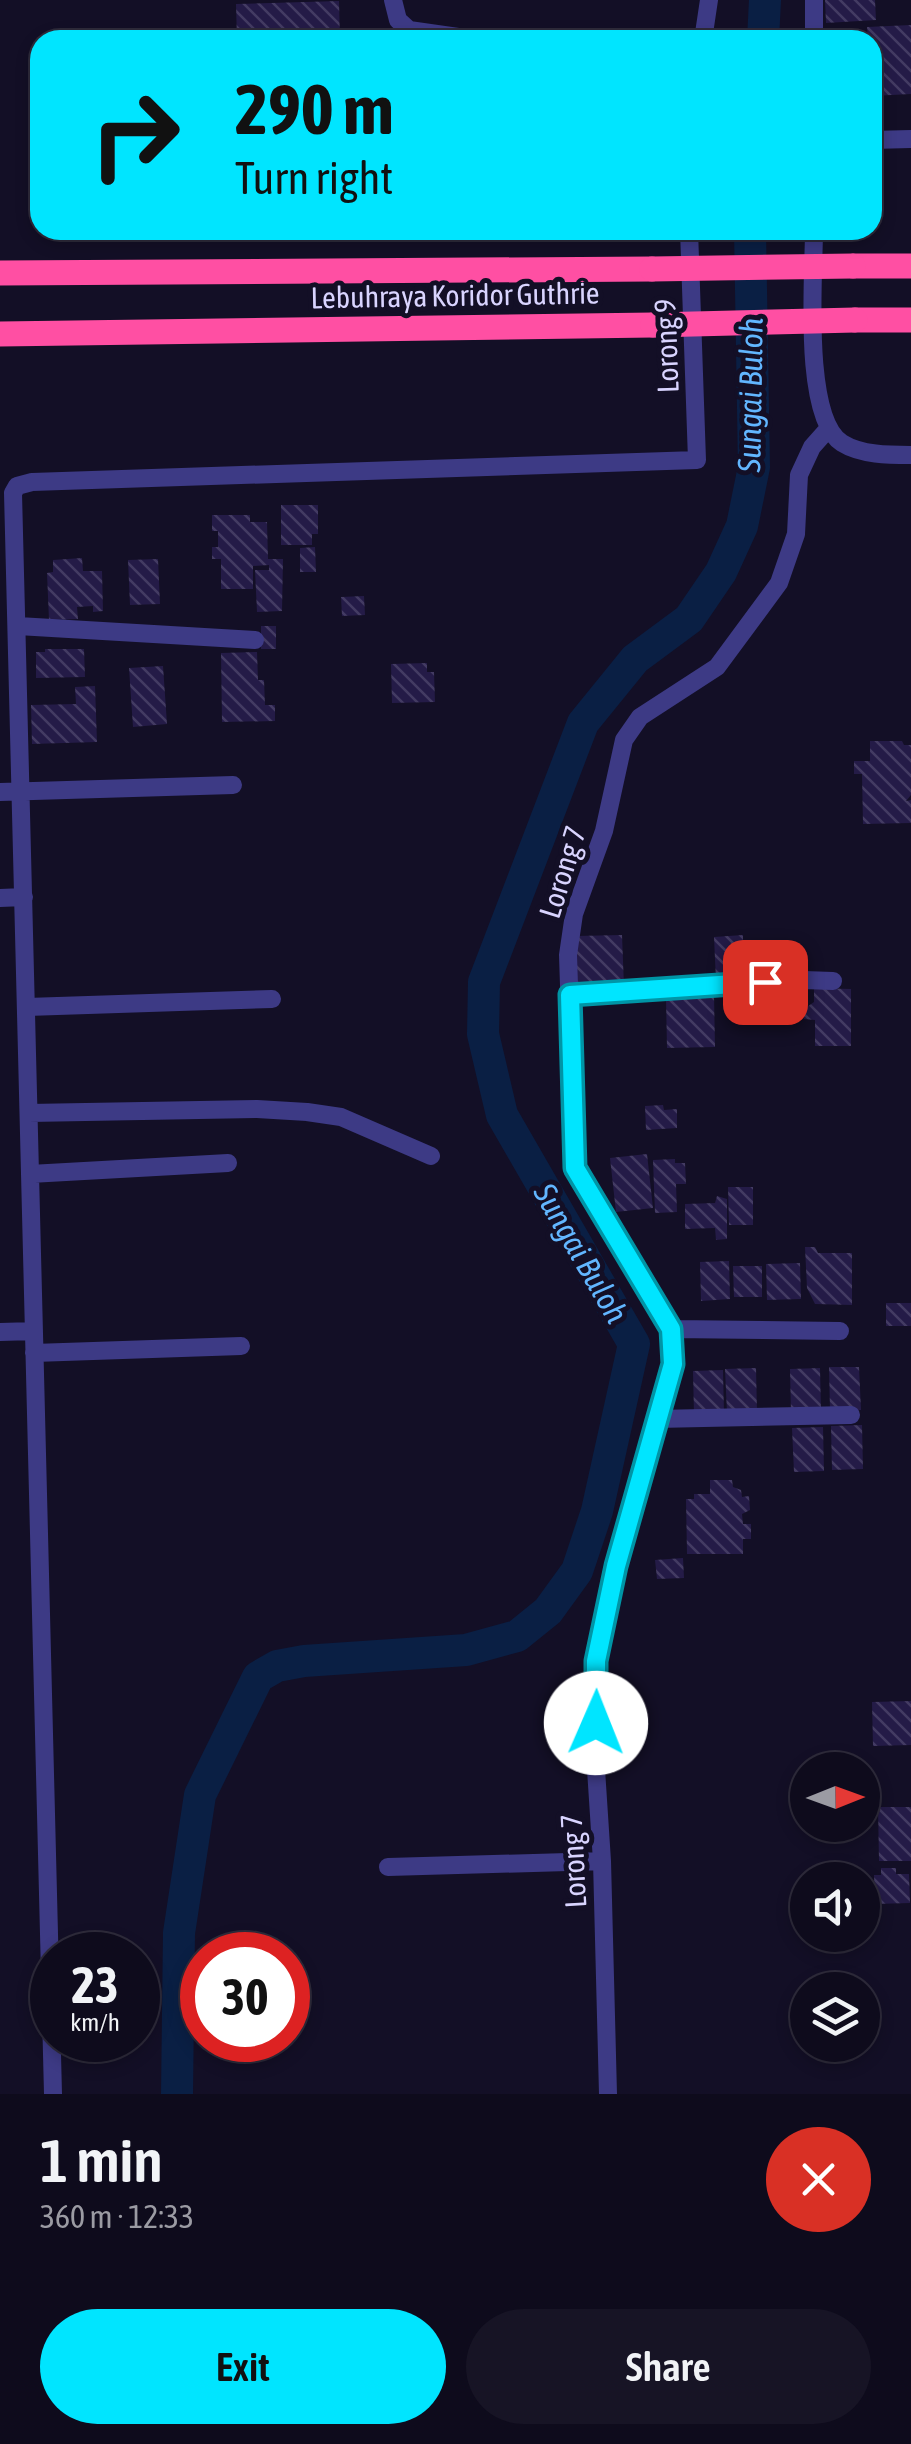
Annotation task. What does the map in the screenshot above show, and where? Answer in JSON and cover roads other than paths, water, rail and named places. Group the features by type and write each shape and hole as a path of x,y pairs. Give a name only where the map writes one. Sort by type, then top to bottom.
{"highway":[{"name":"Lebuhraya Koridor Guthrie","path":"0,272 911,266"},
{"name":"Lebuhraya Koridor Guthrie","path":"0,334 911,320"}],"street":[{"path":"392,0 398,20 409,30"},
{"path":"704,30 709,0"},
{"path":"814,0 814,30"},
{"path":"882,139 911,138"},
{"name":"Lorong 9","path":"6,504 18,486 32,482 697,460 689,240"},
{"path":"814,240 813,364 828,428 840,442 857,449 911,455"},
{"name":"Lorong 7","path":"608,2094 595,1754 596,1661 616,1566 673,1364 671,1329 575,1168 568,956 574,914 604,831 624,740 640,717 717,667 778,583 796,534 799,476 812,447 828,428"},
{"path":"6,504 18,626 10,691 22,792 53,2094"},
{"path":"18,626 256,640"},
{"path":"0,792 233,784"},
{"path":"0,898 24,897"},
{"path":"570,995 833,981"},
{"path":"26,1007 272,999"},
{"path":"29,1113 257,1109 307,1112 341,1118 432,1156"},
{"path":"30,1174 228,1163"},
{"path":"671,1329 840,1330"},
{"path":"0,1332 34,1331"},
{"path":"34,1353 242,1346"},
{"path":"656,1418 852,1415"},
{"path":"388,1868 602,1861"}],"waterway":[{"name":"Sungai Buloh","path":"764,30 765,0"},
{"name":"Sungai Buloh","path":"177,2094 179,1933 200,1795 258,1677 277,1666 304,1661 466,1650 517,1636 548,1611 577,1571 597,1511 634,1344 502,1115 483,1034 484,982 583,723 635,659 689,619 721,572 742,526 754,467 750,240"}]}
